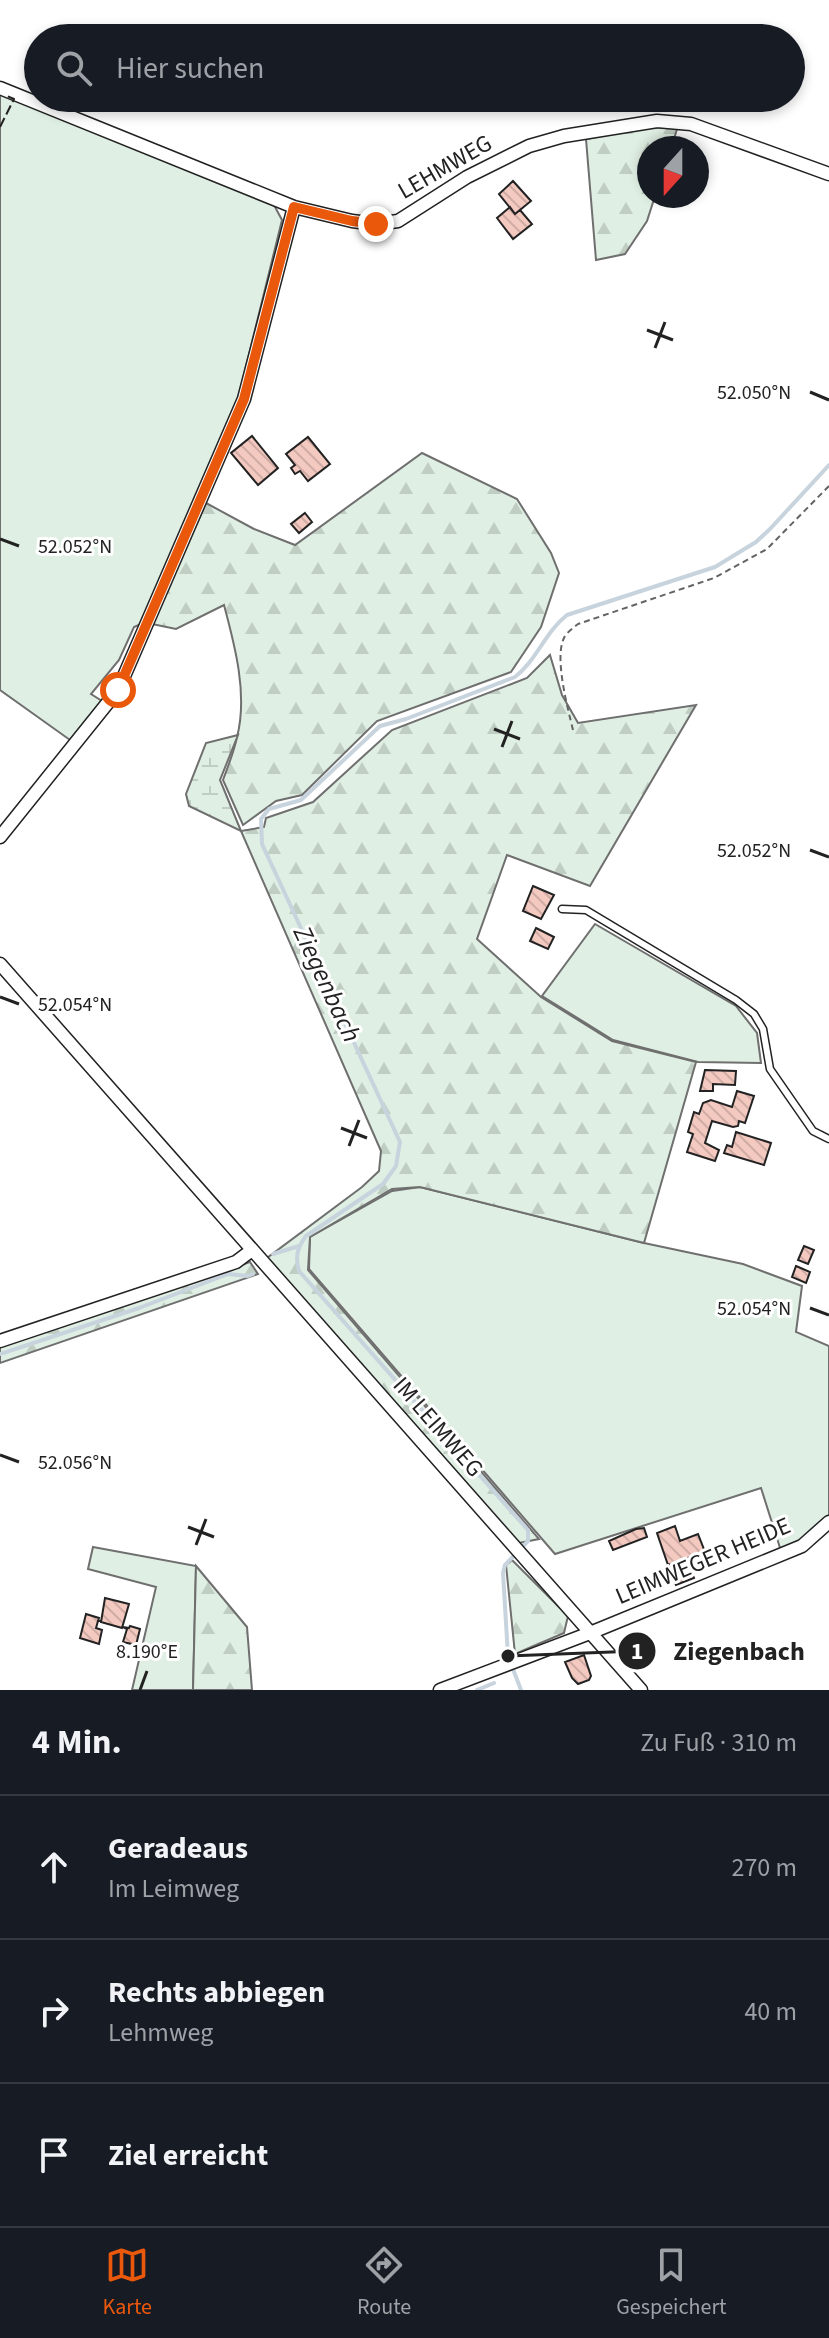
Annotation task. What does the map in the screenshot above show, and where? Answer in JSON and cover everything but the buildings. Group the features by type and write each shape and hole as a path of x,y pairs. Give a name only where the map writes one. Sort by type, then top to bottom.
{"street":[{"name":"LEHMWEG","path":"0,88 24,98"},
{"name":"LEHMWEG","path":"59,112 294,207 376,224 398,221 467,177 529,146 564,136 657,121 691,124 829,174"},
{"path":"0,837 118,690 244,399 294,207"},
{"name":"IM LEIMWEG","path":"0,964 641,1690"},
{"path":"0,1341 236,1262 252,1250"},
{"name":"LEIMWEGER HEIDE","path":"590,1633 802,1546 829,1522"},
{"path":"440,1690 590,1633"}],"lane":[{"path":"562,909 586,910 736,1000 754,1014 763,1029 770,1069 813,1131 829,1139"}],"path":[{"path":"573,730 561,663 564,638 578,624 714,578 767,549 829,486"}],"green space":[{"path":"0,93 24,103 24,112 46,112 274,205 282,220 239,395 141,624 134,627 119,660 91,694 102,701 70,740 0,690"},
{"path":"678,126 675,136 637,136 637,208 651,208 647,221 625,254 596,260 586,139 637,129"},
{"path":"422,453 517,499 551,553 559,573 541,627 511,672 377,721 302,795 276,801 243,825 223,780 236,743 241,704 236,654 224,605 176,629 152,624 206,503 254,529 295,545"},
{"path":"550,655 562,695 578,723 696,705 590,886 507,855 477,939 541,997 612,1041 696,1062 644,1243 420,1187 392,1189 310,1237 308,1270 539,1539 519,1543 267,1258 362,1187 379,1171 381,1151 241,831 264,827 266,818 313,802 392,730 527,678"},
{"path":"238,735 220,780 241,831 189,806 186,794 206,743"},
{"path":"595,924 736,1006 757,1033 761,1063 698,1062 613,1040 542,996"},
{"path":"420,1187 644,1243 743,1264 802,1286 796,1332 829,1346 829,1515 800,1544 781,1551 761,1488 555,1554 309,1269 310,1237 392,1191"},
{"path":"250,1262 258,1274 0,1363 0,1347"},
{"path":"93,1547 196,1566 193,1690 132,1690 156,1587 88,1569"},
{"path":"512,1560 568,1616 564,1633 515,1654 506,1565"},
{"path":"196,1566 247,1627 252,1690 193,1690"}],"waterway":[{"name":"Ziegenbach","path":"521,1690 508,1656 503,1573 505,1565 528,1541 528,1530 299,1271 298,1253 306,1236 383,1184 396,1166 400,1142 262,844 261,819 269,809 301,800 380,726 515,677 567,615 715,567 756,542 829,465"},
{"path":"273,1254 299,1246"},
{"path":"0,1354 139,1308 228,1274 253,1274"},
{"path":"477,1690 494,1683"}],"fence":[{"path":"0,127 14,99 7,96"}],"place":[{"name":"Ziegenbach","path":"508,1656"}],"route":[{"path":"118,690 244,399 294,207 376,224"}]}
